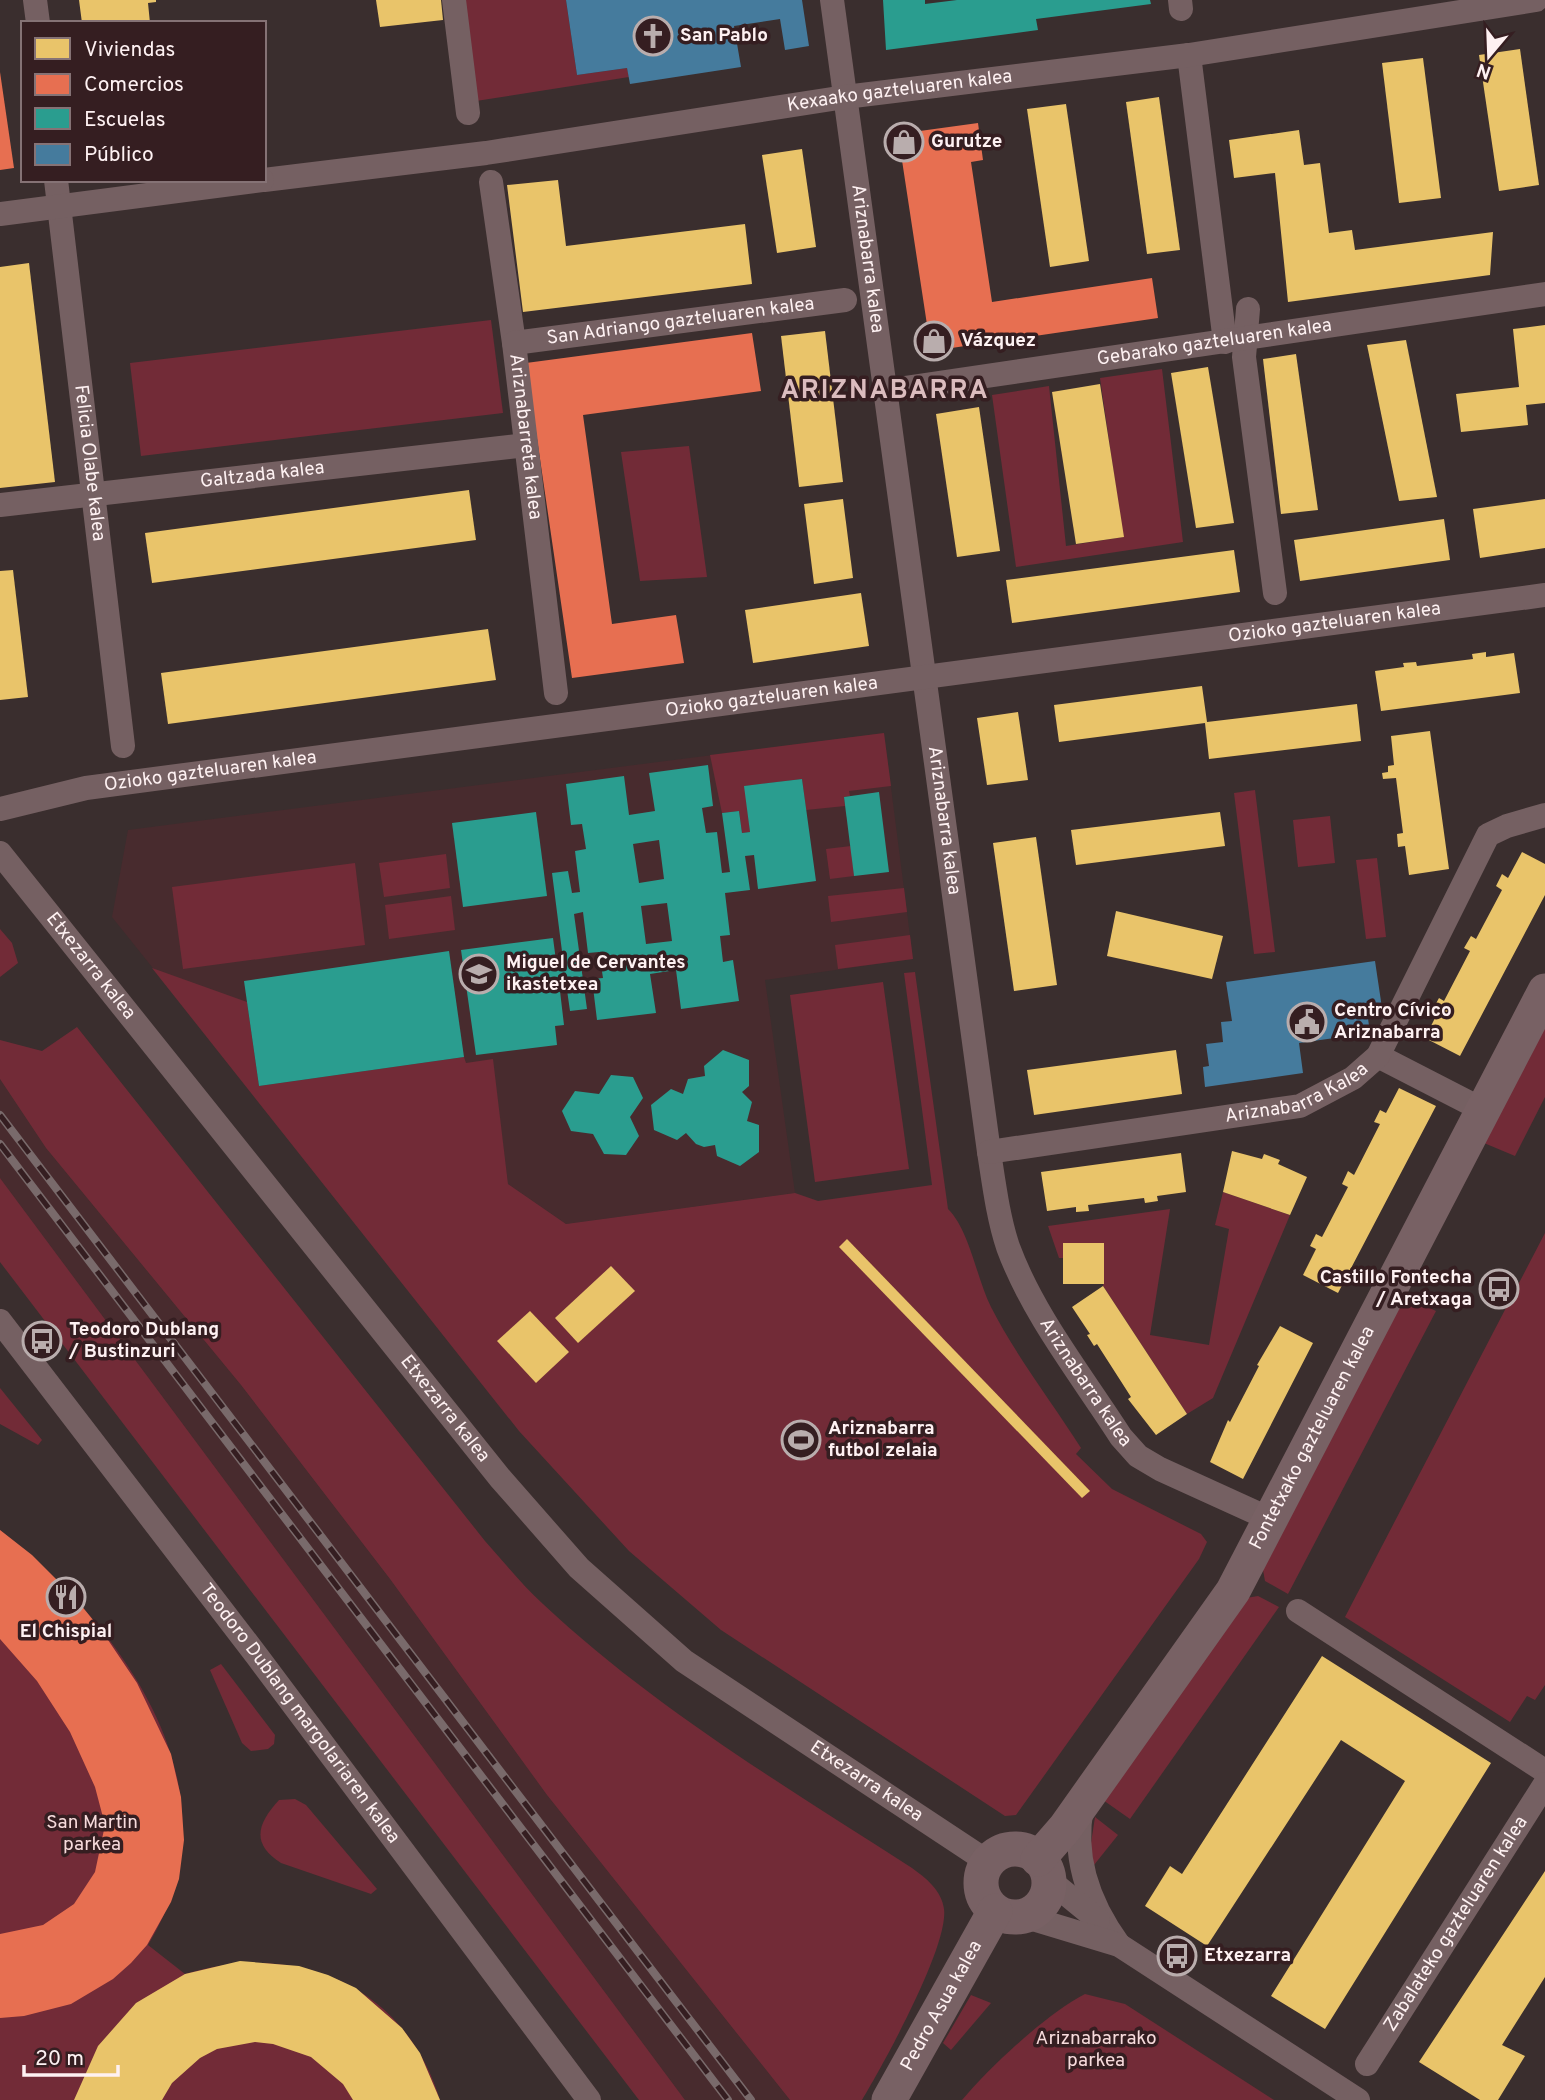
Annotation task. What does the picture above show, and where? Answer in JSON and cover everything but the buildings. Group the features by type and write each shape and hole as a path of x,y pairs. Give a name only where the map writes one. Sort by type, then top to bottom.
{"main road":[{"name":"Fontetxako gazteluaren kalea","path":"1043,1869 1083,1803 1233,1591 1545,991"},
{"path":"1007,1850 1028,1853 1043,1869 1045,1898 1032,1912 1009,1914 982,1894 980,1883 988,1862 1007,1850"},
{"name":"Pedro Asua kalea","path":"889,2100 1009,1914"}],"street":[{"path":"35,0 38,21"},
{"path":"454,0 468,113"},
{"name":"Ariznabarra kalea","path":"832,0 999,1214 1022,1278 1121,1437 1138,1455 1160,1469 1272,1520"},
{"name":"Kexaako gazteluaren kalea","path":"266,180 486,153 845,97 1189,55 1536,0"},
{"path":"1189,55 1235,341 1244,357 1275,593"},
{"name":"Felicia Olabe kalea","path":"56,182 123,746"},
{"name":"Kexaako gazteluaren kalea","path":"0,214 247,182"},
{"name":"Ariznabarreta kalea","path":"491,183 514,343 556,693"},
{"name":"Gebarako gazteluaren kalea","path":"884,391 1545,294"},
{"name":"San Adriango gazteluaren kalea","path":"514,343 845,300"},
{"path":"1235,341 1248,309"},
{"name":"Galtzada kalea","path":"0,505 526,445"},
{"name":"Ozioko gazteluaren kalea","path":"0,809 86,788 1545,595"},
{"name":"Ariznabarra Kalea","path":"989,1152 1300,1106 1353,1078 1378,1056 1488,835 1507,825 1545,815"},
{"name":"Etxezarra kalea","path":"0,853 500,1478 579,1568 684,1661 988,1862"},
{"path":"1378,1056 1483,1110"},
{"name":"Teodoro Dublang margolariaren kalea","path":"2,1325 257,1656 589,2100"},
{"path":"1298,1611 1545,1771"},
{"name":"Zabalateko gazteluaren kalea","path":"1367,2064 1545,1784"},
{"path":"1083,1803 1078,1826 1082,1871 1104,1925"},
{"path":"1043,1869 1104,1925 1119,1945"},
{"path":"1009,1914 1119,1945 1358,2100"}],"shaded area":[{"name":"Miguel de Cervantes ikastetxea","path":"884,733 913,959 765,980 795,1193 566,1224 508,1184 494,1074 263,1106 112,917 128,830"},
{"path":"0,1079 46,1148 241,1385 390,1579 547,1795 790,2100 685,2100 0,1178"}],"green space":[{"path":"461,0 566,0 577,75 627,68 629,77 476,101"},
{"path":"491,320 503,413 141,456 130,363"},
{"path":"1162,369 1183,542 1016,567 992,395 1049,386 1066,546 1123,537 1100,378"},
{"path":"689,446 707,577 640,581 621,452"},
{"path":"884,733 891,786 849,791 850,796 844,797 845,806 806,810 802,779 745,786 750,832 742,833 739,811 722,813 710,755"},
{"path":"1255,790 1275,952 1254,954 1234,793"},
{"path":"1330,816 1335,863 1298,867 1293,820"},
{"path":"851,846 854,876 830,879 826,849"},
{"path":"446,854 450,888 384,897 379,863"},
{"path":"1377,858 1386,937 1366,939 1356,860"},
{"path":"355,863 365,945 183,969 172,887"},
{"path":"904,888 907,912 831,922 828,896"},
{"path":"451,896 455,930 389,939 385,905"},
{"path":"0,929 12,943 18,963 0,977"},
{"path":"910,935 913,959 838,969 835,945"},
{"name":"Ariznabarra futbol zelaia","path":"152,968 247,1002 259,1086 464,1057 466,1063 493,1059 508,1184 566,1224 795,1193 818,1201 932,1185 904,973 915,972 948,1209 962,1229 991,1307 1081,1448 1076,1454 1112,1489 1201,1534 1207,1542 1199,1559 1016,1815 1005,1816 721,1630 629,1551 519,1431"},
{"path":"883,982 909,1169 815,1182 790,995"},
{"path":"77,1027 485,1541 535,1597 586,1642 675,1712 912,1868 937,1891 944,1909 943,1926 936,1950 913,2005 862,2100 790,2100 547,1795 390,1579 241,1385 46,1148 0,1079 0,1040 42,1051"},
{"path":"1545,1027 1545,1097 1515,1156 1484,1143"},
{"path":"0,1178 685,2100 639,2100 0,1262"},
{"path":"1223,1192 1290,1215 1213,1398 1187,1414 1103,1286 1104,1243 1063,1243 1063,1258 1059,1258 1048,1226 1170,1209 1150,1335 1209,1345 1229,1229 1215,1225"},
{"path":"1545,1233 1545,1685 1535,1700 1527,1696 1510,1722 1345,1617"},
{"path":"1405,1296 1436,1311 1288,1594 1265,1581 1263,1570"},
{"path":"0,1388 42,1440 38,1445 0,1424"},
{"name":"San Martin parkea","path":"0,1530 45,1569 88,1614 126,1663 156,1715 176,1771 183,1828 174,1886 148,1945 185,1974 226,1965 267,1963 305,1969 341,1981 373,2001 401,2027 424,2060 440,2100 0,2100"},
{"path":"1258,1596 1279,1607 1130,1819 1103,1800 1246,1598"},
{"path":"221,1664 275,1735 274,1744 268,1749 251,1751 242,1743 210,1670"},
{"path":"295,1799 306,1805 377,1889 371,1894 281,1863 271,1855 261,1840 262,1825 279,1800"},
{"path":"1095,1817 1118,1835 1094,1865 1089,1856"},
{"name":"Ariznabarrako parkea","path":"1085,1994 1125,2004 1274,2100 962,2100 1019,2042 1053,2014"},
{"path":"971,1995 991,2003 951,2050 943,2043"}],"railway":[{"path":"0,1115 751,2100"},
{"path":"0,1144 728,2100"}],"place":[{"name":"San Pablo","path":"653,36"},
{"name":"Gurutze","path":"904,142"},
{"name":"Vázquez","path":"934,341"},
{"name":"Miguel de Cervantes ikastetxea","path":"479,974"},
{"name":"Centro Cívico Ariznabarra","path":"1307,1022"},
{"name":"Castillo Fontecha / Aretxaga","path":"1499,1289"},
{"name":"Teodoro Dublang / Bustinzuri","path":"42,1341"},
{"name":"Ariznabarra futbol zelaia","path":"801,1440"},
{"name":"El Chispial","path":"66,1597"},
{"name":"Etxezarra","path":"1177,1956"}],"district":[{"name":"ARIZNABARRA","path":"885,391"}]}
